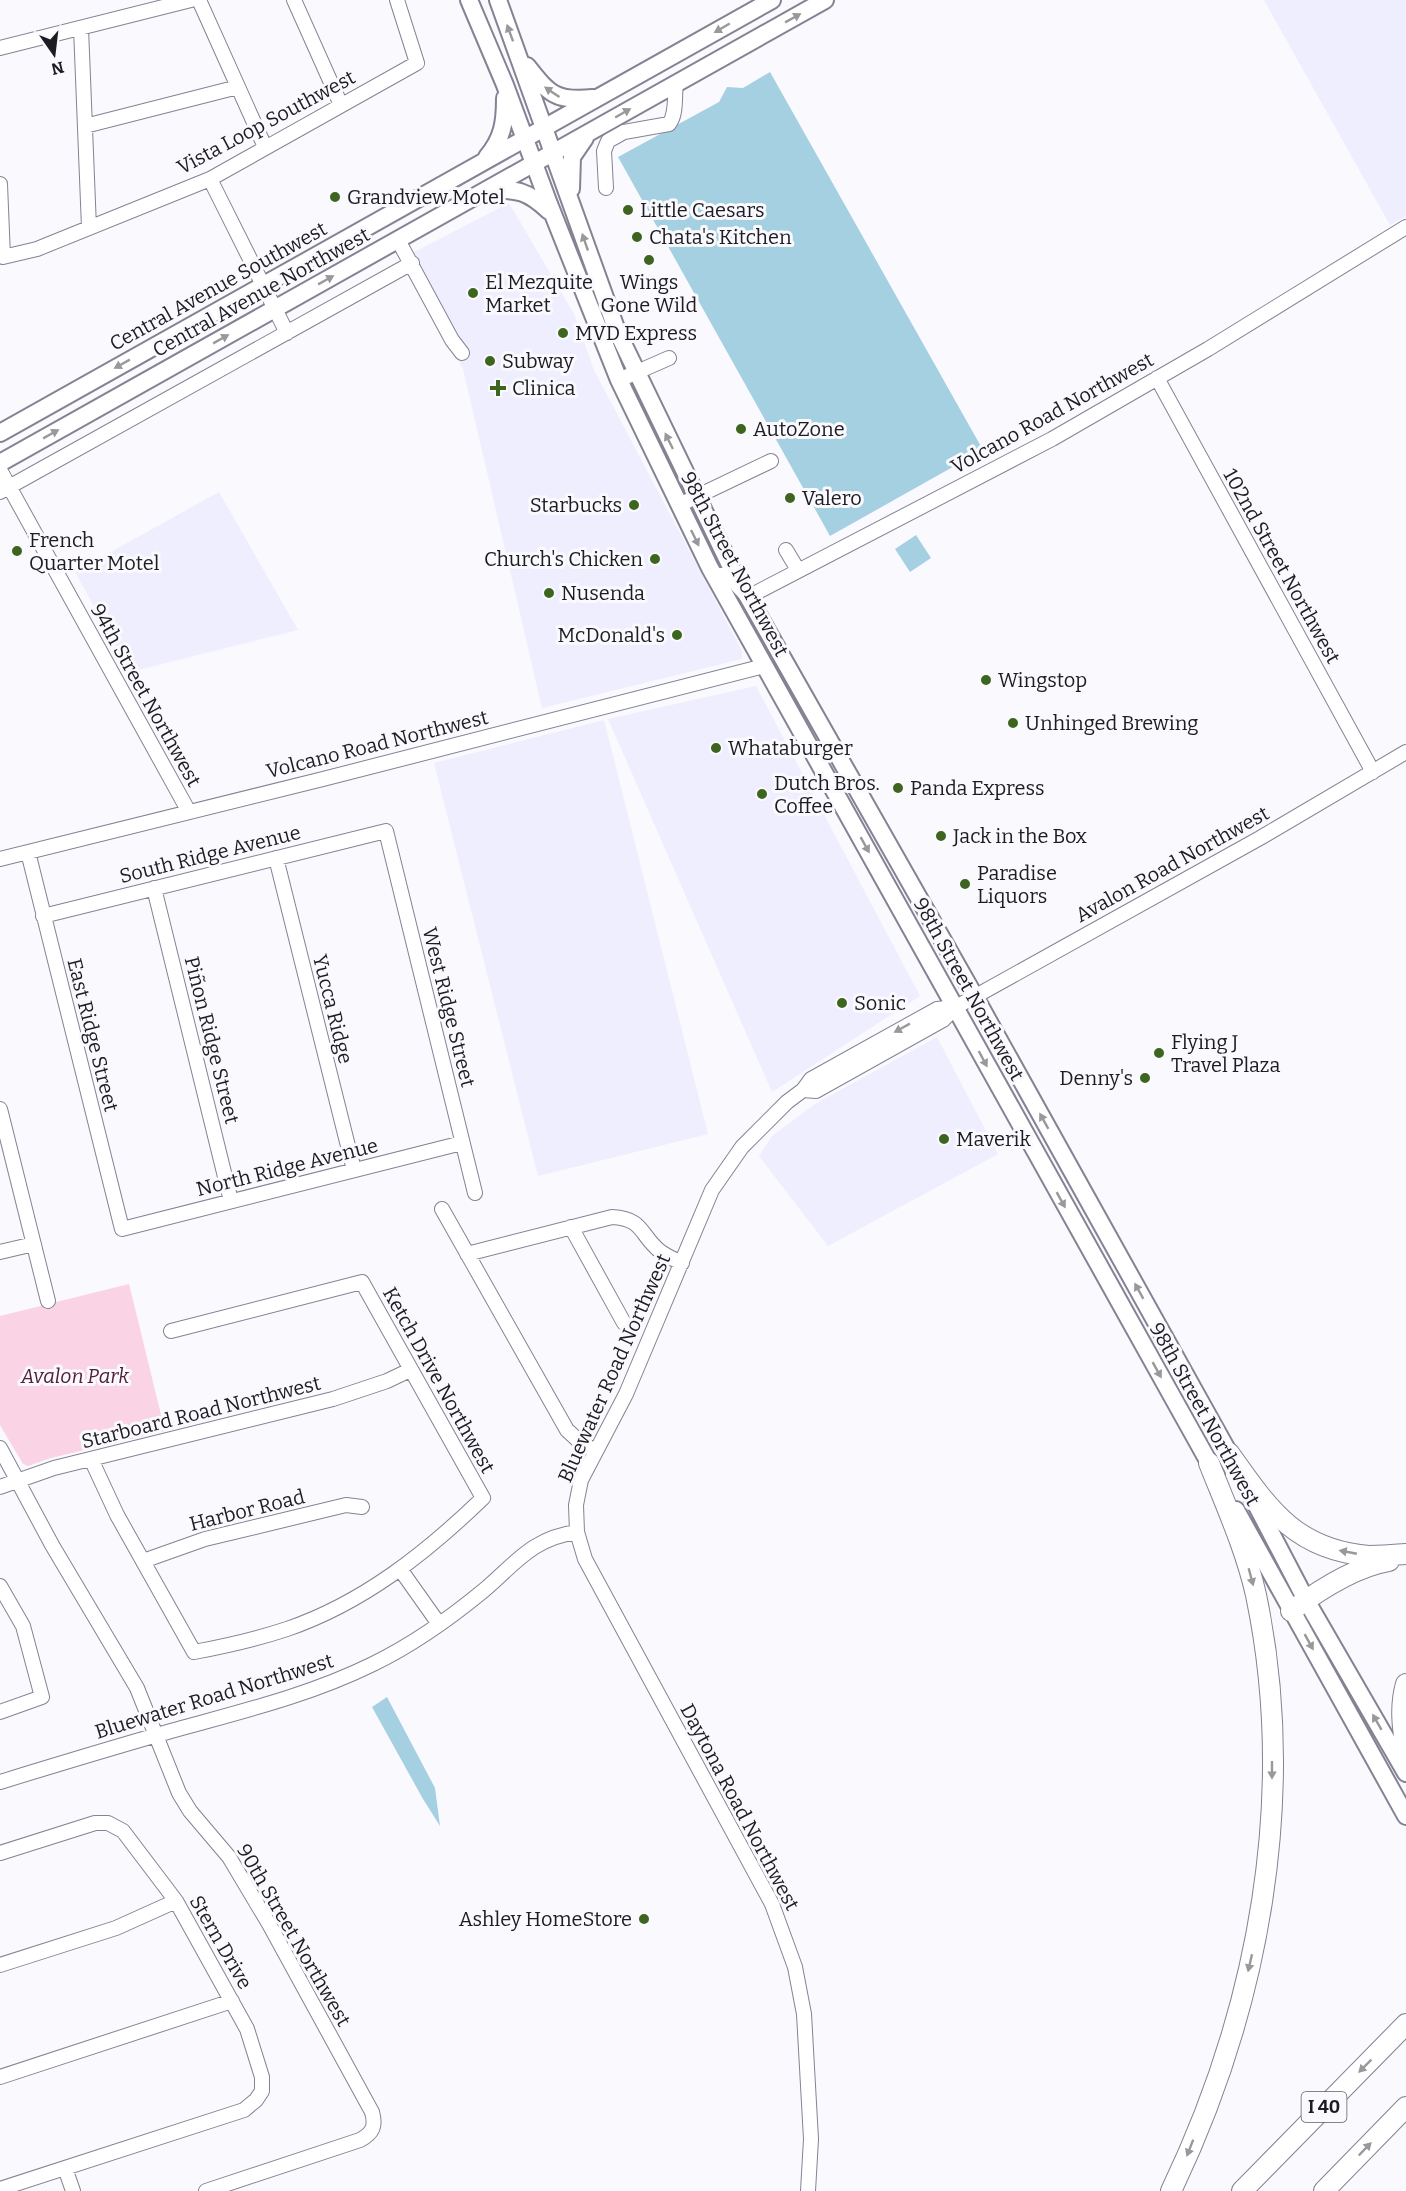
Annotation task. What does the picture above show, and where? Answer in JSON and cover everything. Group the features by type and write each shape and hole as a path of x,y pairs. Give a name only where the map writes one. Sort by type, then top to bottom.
{"highway":[{"path":"1229,1453 1270,1509 1300,1535 1323,1546 1347,1552 1370,1556 1406,1556"},
{"path":"1171,2191 1186,2161 1220,2074 1236,2025 1258,1932 1270,1824 1272,1724 1263,1637 1248,1568 1209,1463"},
{"path":"1299,1605 1369,1566 1406,1556"},
{"path":"1406,1684 1402,1724 1406,1748"},
{"name":"I 40","path":"1242,2191 1406,2024"},
{"path":"1324,2191 1406,2107"}],"main road":[{"name":"98th Street Northwest","path":"469,0 505,85 619,380 679,505 720,575 764,666 1209,1463 1406,1773"},
{"name":"98th Street Northwest","path":"498,0 617,331 730,567 818,718 1229,1453 1299,1605 1406,1816"},
{"name":"Central Avenue Southwest","path":"0,433 771,0"},
{"name":"Central Avenue Northwest","path":"0,463 825,0"},
{"path":"518,55 540,83 554,95 567,99 600,97"},
{"path":"484,160 496,146 504,126 505,85"},
{"path":"572,205 570,169 572,157 590,133"},
{"path":"489,189 516,190 534,197 554,216"},
{"path":"720,575 750,617 767,632"},
{"path":"764,666 775,664 802,708 818,718"}],"street":[{"path":"0,48 191,0"},
{"path":"199,0 265,147"},
{"path":"294,0 341,105"},
{"name":"Vista Loop Southwest","path":"0,184 3,257 36,249 210,179 417,63 397,0"},
{"path":"81,28 89,228"},
{"path":"606,188 604,151 608,141 624,132 669,124 675,113 673,103 676,84"},
{"path":"85,126 238,87"},
{"path":"210,179 287,333"},
{"name":"Volcano Road Northwest","path":"748,597 1052,439 1406,227"},
{"path":"398,240 452,340 462,353"},
{"path":"5,489 412,263"},
{"path":"619,380 669,358"},
{"name":"102nd Street Northwest","path":"1157,378 1372,772"},
{"path":"679,505 771,461"},
{"name":"94th Street Northwest","path":"0,470 5,489 189,812"},
{"path":"786,550 798,570"},
{"path":"720,575 748,597"},
{"name":"Volcano Road Northwest","path":"0,859 764,666"},
{"name":"Avalon Road Northwest","path":"956,1007 1260,838 1406,752"},
{"name":"South Ridge Avenue","path":"43,916 386,831"},
{"name":"West Ridge Street","path":"386,831 475,1193"},
{"name":"East Ridge Street","path":"28,852 122,1228"},
{"name":"Yucca Ridge","path":"276,858 354,1170"},
{"name":"Piñon Ridge Street","path":"154,888 231,1201"},
{"name":"Bluewater Road Northwest","path":"0,1782 323,1686 375,1663 439,1624 483,1590 528,1550 547,1539 577,1532 576,1505 581,1480 626,1394 712,1190 742,1147 787,1102 803,1090 811,1079 937,1009 956,1007"},
{"path":"0,1109 48,1301"},
{"name":"North Ridge Avenue","path":"122,1228 462,1143"},
{"path":"442,1209 567,1430 580,1442 595,1451"},
{"path":"467,1254 612,1217 626,1218 638,1224 648,1240 661,1252 682,1263"},
{"path":"571,1227 624,1323"},
{"path":"0,1252 34,1244"},
{"name":"Ketch Drive Northwest","path":"171,1331 362,1282 483,1497 445,1535 400,1569"},
{"name":"Starboard Road Northwest","path":"0,1487 54,1468 333,1399 387,1381 410,1370"},
{"name":"90th Street Northwest","path":"0,1448 52,1545 137,1688 179,1793 190,1811 229,1857 269,1924 372,2112 375,2124 373,2130 360,2140 206,2191"},
{"path":"91,1459 117,1515 194,1652 248,1641 289,1628 328,1612 366,1592 400,1569 439,1624"},
{"name":"Harbor Road","path":"143,1561 216,1537 346,1505 362,1507"},
{"name":"Daytona Road Northwest","path":"577,1532 585,1559 772,1904 795,1967 804,2014 811,2139 808,2191"},
{"path":"0,1712 42,1697 23,1626 2,1593"},
{"name":"Stern Drive","path":"0,1853 95,1823 108,1823 123,1831 176,1901 247,2029 262,2077 262,2091 256,2100 244,2110 65,2168"},
{"path":"0,1965 116,1928 176,1901"},
{"path":"0,2077 232,2001"},
{"path":"0,2188 65,2168 73,2191"}],"shaded area":[{"path":"1264,0 1406,0 1406,216 1390,225"},
{"path":"509,203 574,314 594,370 742,651 742,659 542,708 463,369 399,260"},
{"path":"219,492 298,630 130,672 75,572"},
{"path":"756,686 920,996 772,1092 608,719"},
{"path":"604,720 708,1134 538,1176 434,763"},
{"name":"Maverik","path":"937,1037 998,1154 828,1246 759,1156 772,1136 815,1104"}],"green space":[{"name":"Avalon Park","path":"129,1284 165,1431 51,1458 28,1466 23,1464 0,1425 0,1316"}],"water":[{"path":"770,72 983,450 830,536 618,157 719,102 727,87 743,88"},
{"path":"916,535 931,558 910,572 895,549"},
{"path":"387,1697 435,1788 440,1826 372,1707"}],"place":[{"name":"Grandview Motel","path":"335,197"},
{"name":"Little Caesars","path":"628,210"},
{"name":"Chata's Kitchen","path":"637,237"},
{"name":"Wings Gone Wild","path":"649,260"},
{"name":"El Mezquite Market","path":"473,293"},
{"name":"MVD Express","path":"563,333"},
{"name":"Subway","path":"490,361"},
{"name":"Clinica","path":"498,388"},
{"name":"AutoZone","path":"741,429"},
{"name":"Valero","path":"790,498"},
{"name":"Starbucks","path":"634,505"},
{"name":"French Quarter Motel","path":"17,551"},
{"name":"Church's Chicken","path":"655,559"},
{"name":"Nusenda","path":"549,593"},
{"name":"McDonald's","path":"677,635"},
{"name":"Wingstop","path":"986,680"},
{"name":"Unhinged Brewing","path":"1013,723"},
{"name":"Whataburger","path":"716,748"},
{"name":"Panda Express","path":"898,788"},
{"name":"Dutch Bros. Coffee","path":"762,794"},
{"name":"Jack in the Box","path":"941,836"},
{"name":"Paradise Liquors","path":"965,884"},
{"name":"Sonic","path":"842,1003"},
{"name":"Flying J Travel Plaza","path":"1159,1053"},
{"name":"Denny's","path":"1145,1078"},
{"name":"Maverik","path":"944,1139"},
{"name":"Ashley HomeStore","path":"644,1919"}]}
